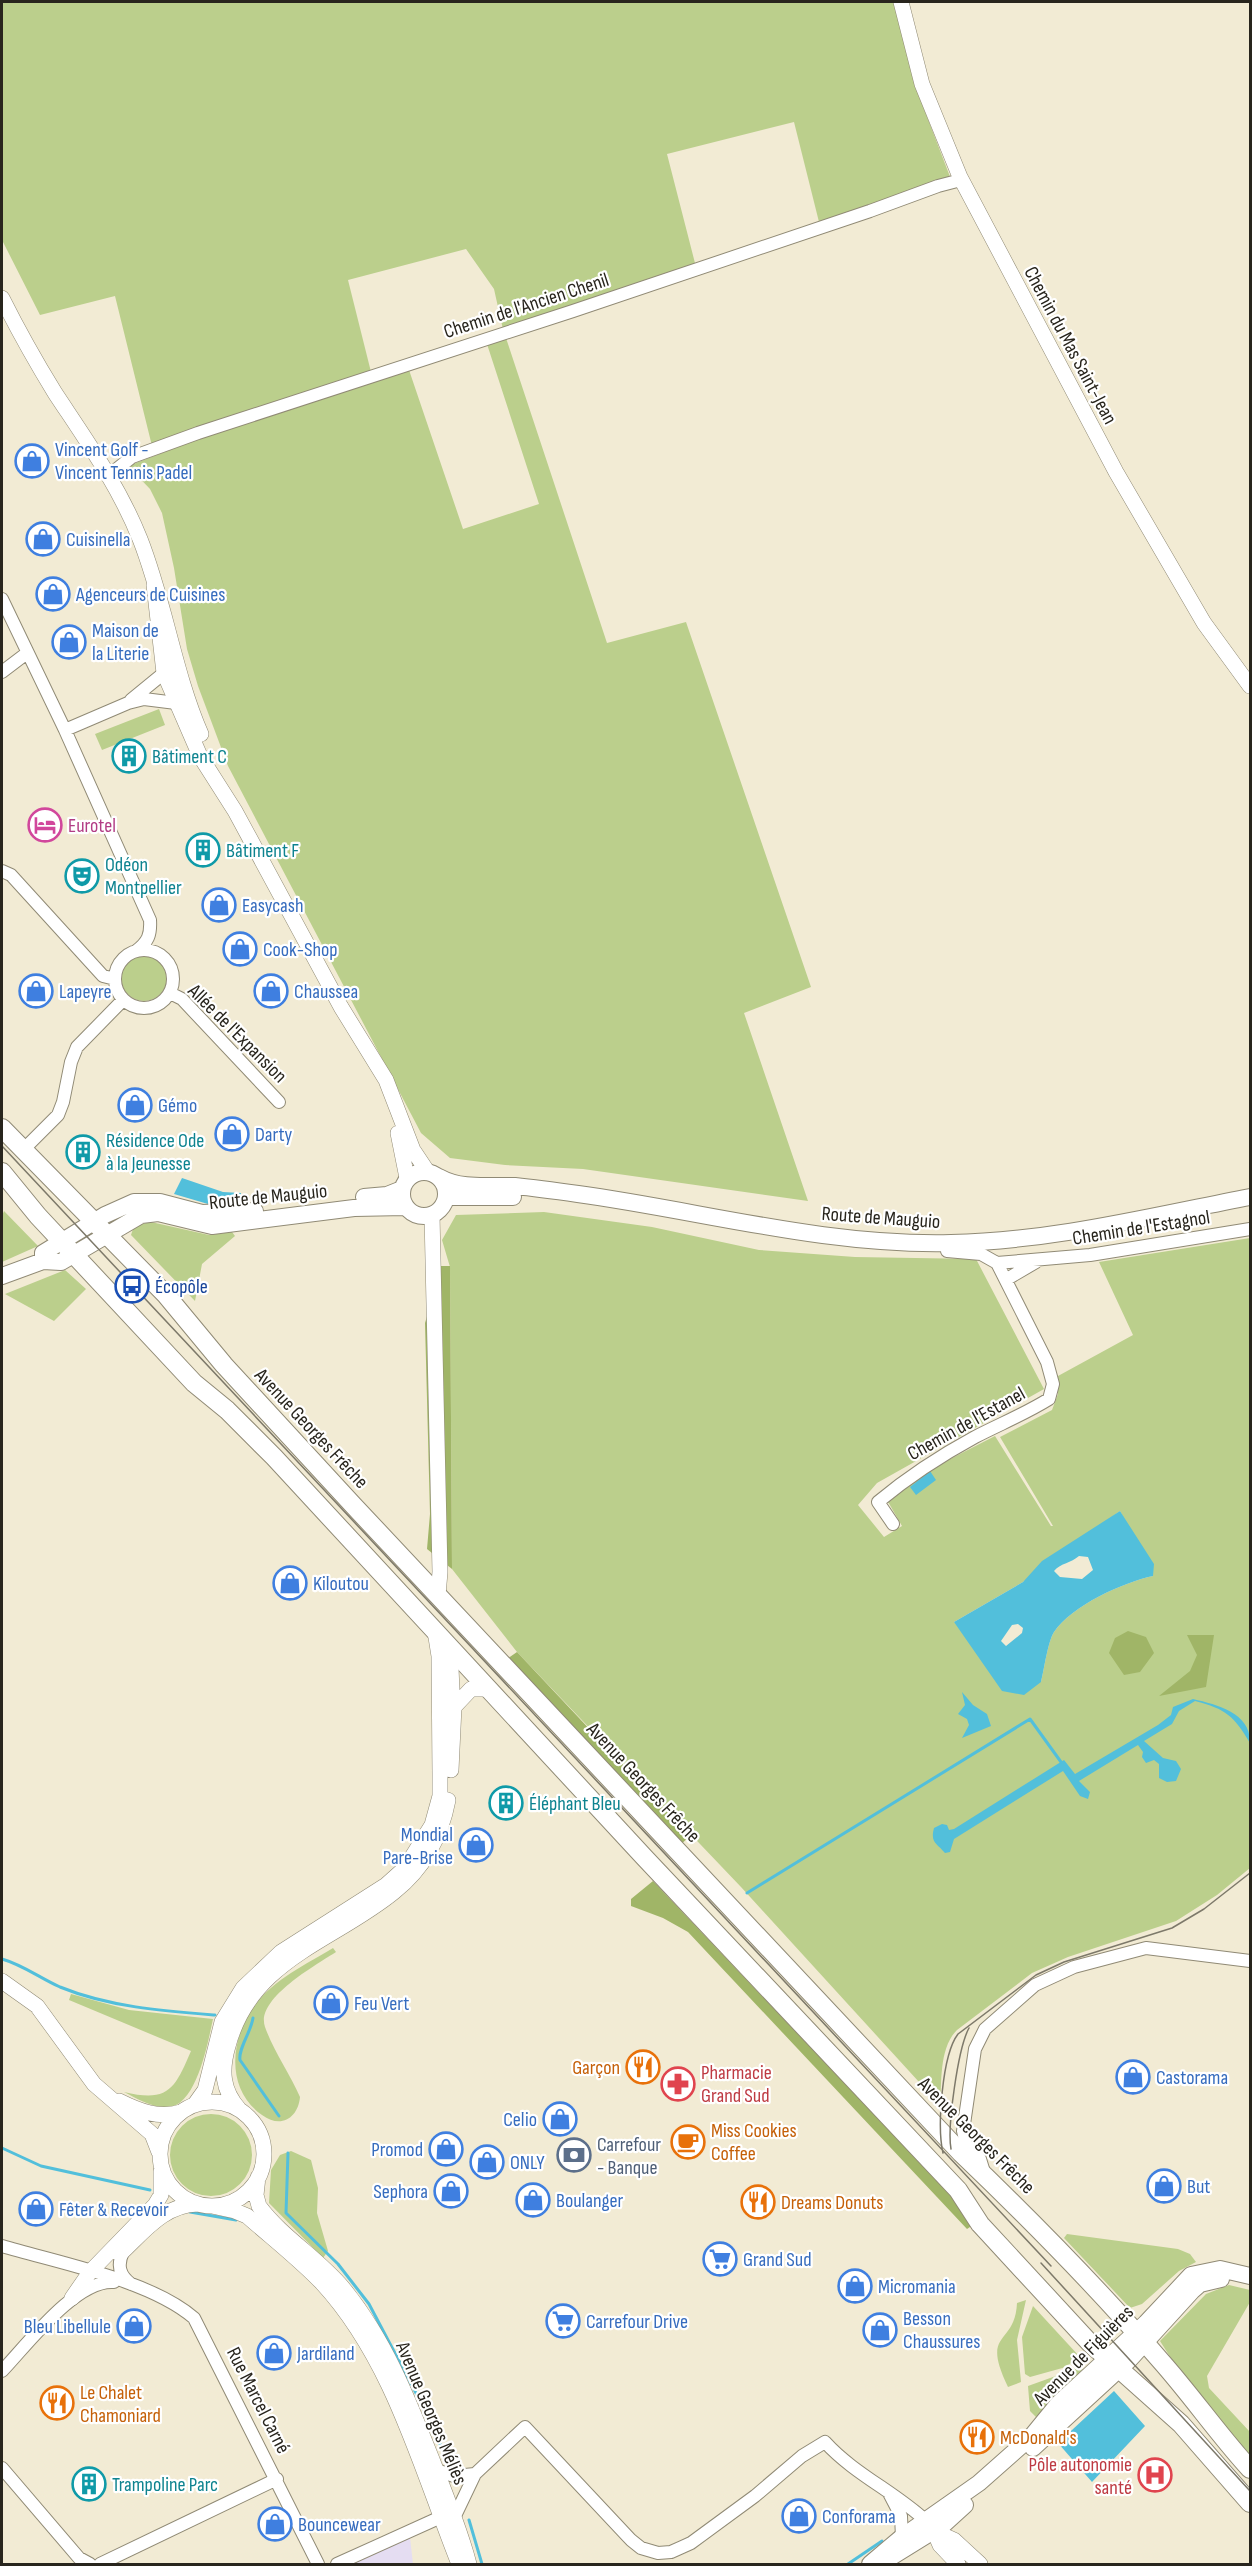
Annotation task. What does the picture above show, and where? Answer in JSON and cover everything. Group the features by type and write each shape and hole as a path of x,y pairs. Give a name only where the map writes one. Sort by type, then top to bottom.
{"main road":[{"name":"Avenue Georges Frêche","path":"2,1128 174,1303 237,1379 452,1611 985,2176 1045,2236 1140,2338 1251,2469"},
{"path":"2,1172 68,1248 194,1383 227,1410 274,1456 958,2190 980,2224 1112,2364 1181,2424 1251,2503"},
{"path":"420,1172 433,1174 446,1190 446,1197 441,1208 432,1215 417,1215 405,1207 404,1183 420,1172"},
{"name":"Route de Mauguio","path":"433,1174 447,1182 472,1186 515,1186 838,1238 950,1243 1019,1238 1143,1220 1251,1197"},
{"name":"Route de Mauguio","path":"100,1229 122,1206 145,1200 196,1212 226,1213 387,1195 404,1183"},
{"name":"Route de Mauguio","path":"446,1197 619,1201"},
{"name":"Route de Mauguio","path":"1143,1220 1162,1220 1251,1205"},
{"name":"Route de Mauguio","path":"2,1276 44,1261 61,1262 68,1248 100,1229 141,1215 158,1213 212,1226 354,1208 405,1207"},
{"path":"435,1631 452,1611"},
{"path":"450,1647 469,1628"},
{"name":"Avenue de Figuières","path":"1140,2338 1191,2276 1221,2269 1251,2276"},
{"name":"Avenue de Figuières","path":"880,2565 1035,2441 1112,2364 1200,2284 1225,2278 1251,2285"},
{"name":"Avenue de Figuières","path":"870,2565 902,2537 930,2526"}],"street":[{"name":"Chemin du Mas Saint-Jean","path":"902,2 922,84 961,180 1116,472 1204,622 1251,686"},
{"name":"Chemin de l'Ancien Chenil","path":"108,476 132,457 198,433 672,278 961,180"},
{"path":"2,298 37,364 108,476 141,540 166,618 189,704 235,811"},
{"path":"154,585 164,673 200,756 235,811 369,1054 386,1080 414,1150 433,1174"},
{"path":"2,599 65,730 150,920 147,942 120,962 114,979 123,1000 137,1008 151,1008 165,1000 170,993 173,977 168,962 154,951 136,951"},
{"path":"2,672 27,653"},
{"path":"175,696 179,669"},
{"path":"128,703 164,673"},
{"path":"65,730 128,703 175,696 183,699 196,734 207,747"},
{"path":"2,871 10,876 103,976 114,979"},
{"name":"Allée de l'Expansion","path":"170,993 182,999 279,1102"},
{"path":"23,1150 58,1115 77,1047 123,1000"},
{"path":"369,1054 395,1121 408,1171 404,1183"},
{"path":"432,1215 440,1537 438,1595"},
{"name":"Chemin de l'Estagnol","path":"838,1238 902,1248 964,1251 981,1254 997,1263 1036,1262 1251,1229"},
{"name":"Chemin de l'Estagnol","path":"1007,1279 1036,1262"},
{"path":"997,1263 1007,1279"},
{"name":"Chemin de l'Estanel","path":"893,1524 878,1502 913,1474 975,1437 1025,1414 1049,1399 1053,1384 1047,1362 1007,1279"},
{"path":"94,2084 132,2108 166,2116 181,2112 195,2104 205,2090 222,2022 243,1988 281,1952 386,1885 405,1868 432,1825 440,1796 439,1656 435,1631"},
{"path":"96,2269 123,2252 163,2213 184,2205 205,2205 240,2198 258,2177 264,2158 261,2137 249,2117 230,2098 225,2086 224,2065 230,2036 253,1992 288,1960 394,1893 412,1875 436,1842 444,1826 448,1800 453,1717 450,1647"},
{"path":"453,1717 457,1701 471,1689 489,1689"},
{"path":"985,2176 980,2159 966,2144 963,2131 975,2049 985,2029 1035,1985 1071,1971 1074,1967 1146,1948 1251,1961"},
{"path":"2,1981 24,1995 41,2010 94,2084 152,2134 160,2160 175,2190 205,2205"},
{"path":"195,2104 218,2102 239,2109"},
{"path":"2,2371 72,2298 154,2205 160,2195 160,2160 165,2130 181,2112"},
{"name":"Avenue Georges Méliès","path":"258,2177 256,2195 259,2206 330,2274 369,2324 405,2393 436,2470 447,2524 459,2565"},
{"name":"Avenue Georges Méliès","path":"205,2205 247,2216 310,2272 349,2318 364,2340 398,2406 447,2524 469,2565"},
{"path":"2,2246 62,2265 96,2269 132,2285"},
{"path":"123,2252 119,2266 121,2274 132,2285"},
{"path":"62,2265 73,2276 72,2298"},
{"path":"72,2298 99,2282 132,2285"},
{"name":"Rue Marcel Carné","path":"132,2285 167,2298 194,2318 277,2479 318,2565"},
{"path":"337,2565 447,2524 475,2474 525,2427 641,2548 658,2553 671,2552 691,2543 755,2496 802,2456 825,2442 888,2492 905,2501 930,2526 954,2540 980,2565"},
{"path":"2,2468 79,2559 90,2565"},
{"path":"436,2470 454,2476 475,2474"},
{"path":"100,2565 277,2479"},
{"path":"888,2492 901,2516 902,2537"},
{"name":"Avenue Georges Méliès","path":"447,2524 451,2565"},
{"path":"930,2526 936,2540 958,2565"}],"shaded area":[{"path":"410,2537 413,2564 351,2564"}],"green space":[{"path":"2,2 895,2 918,93 952,182 820,226 794,122 667,154 696,267 505,335 607,643 686,622 811,987 744,1013 808,1201 583,1169 505,1165 450,1158 421,1133 228,766 198,686 187,649 174,568 162,513 150,489 128,466 196,440 408,367 463,529 539,504 486,341 504,334 494,289 466,249 348,280 371,372 152,446 115,296 40,315 2,240"},
{"path":"159,709 165,725 102,750 95,734"},
{"path":"144,955 160,962 167,978 160,994 144,1001 128,994 121,978 128,962"},
{"path":"4,1211 38,1246 2,1262 2,1216"},
{"path":"544,1212 652,1227 759,1250 855,1257 976,1259 1044,1389 877,1483 858,1505 884,1537 902,1526 887,1500 917,1476 995,1436 1053,1526 1000,1437 1052,1410 1058,1394 1058,1376 1133,1335 1099,1262 1250,1238 1250,1868 1217,1895 1176,1921 1068,1957 1032,1973 957,2030 951,2037 944,2055 940,2105 741,1887 517,1652 452,1569 450,1267 442,1240 456,1215","holes":["1120,1511 1153,1576 1113,1590 1085,1604 1062,1622 1052,1636 1041,1682 954,1622 1023,1582"]},
{"path":"151,1222 209,1235 232,1232 235,1236 202,1264 195,1301 131,1235 134,1226"},
{"path":"431,1266 450,1266 452,1569 427,1549 430,1514 425,1323 431,1303"},
{"path":"65,1270 86,1289 54,1321 5,1294"},
{"path":"1128,1631 1146,1637 1154,1653 1140,1672 1124,1675 1109,1653 1115,1638"},
{"path":"1187,1635 1214,1635 1206,1687 1159,1696 1190,1671 1197,1655"},
{"path":"517,1652 690,1836 679,1846 507,1659"},
{"path":"653,1881 957,2202 973,2225 967,2229 688,1932 663,1918 631,1906 631,1899"},
{"path":"333,1948 336,1952 302,1974 278,1994 264,2016 269,2036 300,2097 292,2116 282,2121 269,2119 250,2104 237,2077 236,2047 240,2032 255,2005 272,1987"},
{"path":"71,1994 129,2010 213,2019 200,2071 187,2096 178,2104 162,2107 124,2092 151,2095 161,2094 168,2090 180,2075 191,2051 69,2000"},
{"path":"203,2114 219,2114 234,2121 245,2132 252,2147 249,2171 240,2184 219,2196 203,2196 188,2189 177,2178 170,2163 170,2147 177,2132 188,2121"},
{"path":"291,2151 311,2160 318,2188 317,2213 328,2251 323,2258 269,2203 271,2170 280,2155"},
{"path":"1067,2234 1178,2249 1190,2254 1196,2262 1179,2271 1142,2304 1130,2308 1064,2238"},
{"path":"1229,2285 1250,2290 1250,2302 1207,2376 1209,2388 1250,2432 1250,2459 1174,2363 1160,2341 1206,2294"},
{"path":"1026,2300 1017,2340 1021,2382 1008,2387 1000,2369 997,2356 998,2347 1011,2327 1017,2303"},
{"path":"1033,2306 1079,2356 1066,2367 1030,2377 1025,2374 1022,2337"},
{"path":"1078,2368 1083,2369 1037,2418 1030,2411 1028,2386"}],"water":[{"path":"182,1178 223,1192 241,1193 240,1203 208,1204 174,1194"},
{"path":"930,1471 936,1480 916,1495 910,1487"},
{"path":"1120,1511 1154,1564 1153,1576 1113,1590 1085,1604 1062,1622 1052,1636 1041,1682 1024,1695 1002,1691 954,1622 1023,1582 1042,1561","holes":["1079,1556 1088,1557 1093,1570 1082,1579 1060,1577 1054,1571","1018,1624 1023,1628 1022,1633 1006,1646 1001,1641 1012,1625"]},
{"path":"962,1692 973,1705 987,1714 991,1726 962,1738 969,1725 967,1719 958,1714 965,1705"},
{"path":"1193,1699 1213,1704 1239,1717 1249,1733 1250,1743 1239,1726 1228,1715 1214,1707 1195,1701 1179,1711 1172,1724 1144,1741 1163,1758 1176,1761 1181,1769 1176,1781 1167,1782 1159,1778 1159,1764 1154,1760 1146,1763 1138,1745 1079,1781 1090,1792 1088,1799 1080,1796 1063,1771 954,1839 950,1852 945,1853 934,1840 934,1828 942,1824 947,1825 949,1830 954,1829 1064,1760 1075,1774 1158,1725 1171,1715 1173,1707"},
{"path":"1114,2391 1145,2426 1092,2482 1058,2443"}],"waterway":[{"path":"747,1893 1030,1719 1061,1762"},
{"path":"2,1959 60,1987 117,2004 215,2015"},
{"path":"253,2018 240,2060 279,2116"},
{"path":"2,2148 41,2166 150,2190"},
{"path":"288,2153 286,2213 338,2264 369,2304 417,2395 447,2459"},
{"path":"190,2212 236,2220"},
{"path":"469,2520 482,2564"},
{"path":"848,2564 882,2541"}],"tram line":[{"path":"2,1146 1051,2266"},
{"path":"943,2153 941,2141 942,2092 948,2058 958,2034 1036,1975 1064,1962 1172,1928 1204,1909 1250,1873"},
{"path":"951,2149 954,2088 961,2052 969,2028"},
{"path":"1041,2263 1250,2491"}],"place":[{"name":"Vincent Golf - Vincent Tennis Padel","path":"32,461"},
{"name":"Cuisinella","path":"43,539"},
{"name":"Agenceurs de Cuisines","path":"53,594"},
{"name":"Maison de la Literie","path":"69,642"},
{"name":"Bâtiment C","path":"129,756"},
{"name":"Eurotel","path":"45,825"},
{"name":"Bâtiment F","path":"203,850"},
{"name":"Odéon Montpellier","path":"82,876"},
{"name":"Easycash","path":"219,905"},
{"name":"Cook-Shop","path":"240,949"},
{"name":"Lapeyre","path":"36,991"},
{"name":"Chaussea","path":"271,991"},
{"name":"Gémo","path":"135,1105"},
{"name":"Darty","path":"232,1134"},
{"name":"Résidence Ode à la Jeunesse","path":"83,1152"},
{"name":"Écopôle","path":"132,1286"},
{"name":"Kiloutou","path":"290,1583"},
{"name":"Éléphant Bleu","path":"506,1803"},
{"name":"Mondial Pare-Brise","path":"476,1845"},
{"name":"Feu Vert","path":"331,2003"},
{"name":"Garçon","path":"643,2067"},
{"name":"Castorama","path":"1133,2077"},
{"name":"Pharmacie Grand Sud","path":"678,2084"},
{"name":"Celio","path":"560,2119"},
{"name":"Miss Cookies Coffee","path":"688,2142"},
{"name":"Promod","path":"446,2149"},
{"name":"Carrefour - Banque","path":"574,2155"},
{"name":"ONLY","path":"487,2162"},
{"name":"But","path":"1164,2186"},
{"name":"Sephora","path":"451,2191"},
{"name":"Boulanger","path":"533,2200"},
{"name":"Dreams Donuts","path":"758,2202"},
{"name":"Fêter & Recevoir","path":"36,2209"},
{"name":"Grand Sud","path":"720,2259"},
{"name":"Micromania","path":"855,2286"},
{"name":"Carrefour Drive","path":"563,2321"},
{"name":"Bleu Libellule","path":"134,2326"},
{"name":"Besson Chaussures","path":"880,2330"},
{"name":"Jardiland","path":"274,2353"},
{"name":"Le Chalet Chamoniard","path":"57,2403"},
{"name":"McDonald's","path":"977,2437"},
{"name":"Pôle autonomie santé","path":"1155,2475"},
{"name":"Trampoline Parc","path":"89,2484"},
{"name":"Conforama","path":"799,2516"},
{"name":"Bouncewear","path":"275,2524"}]}
